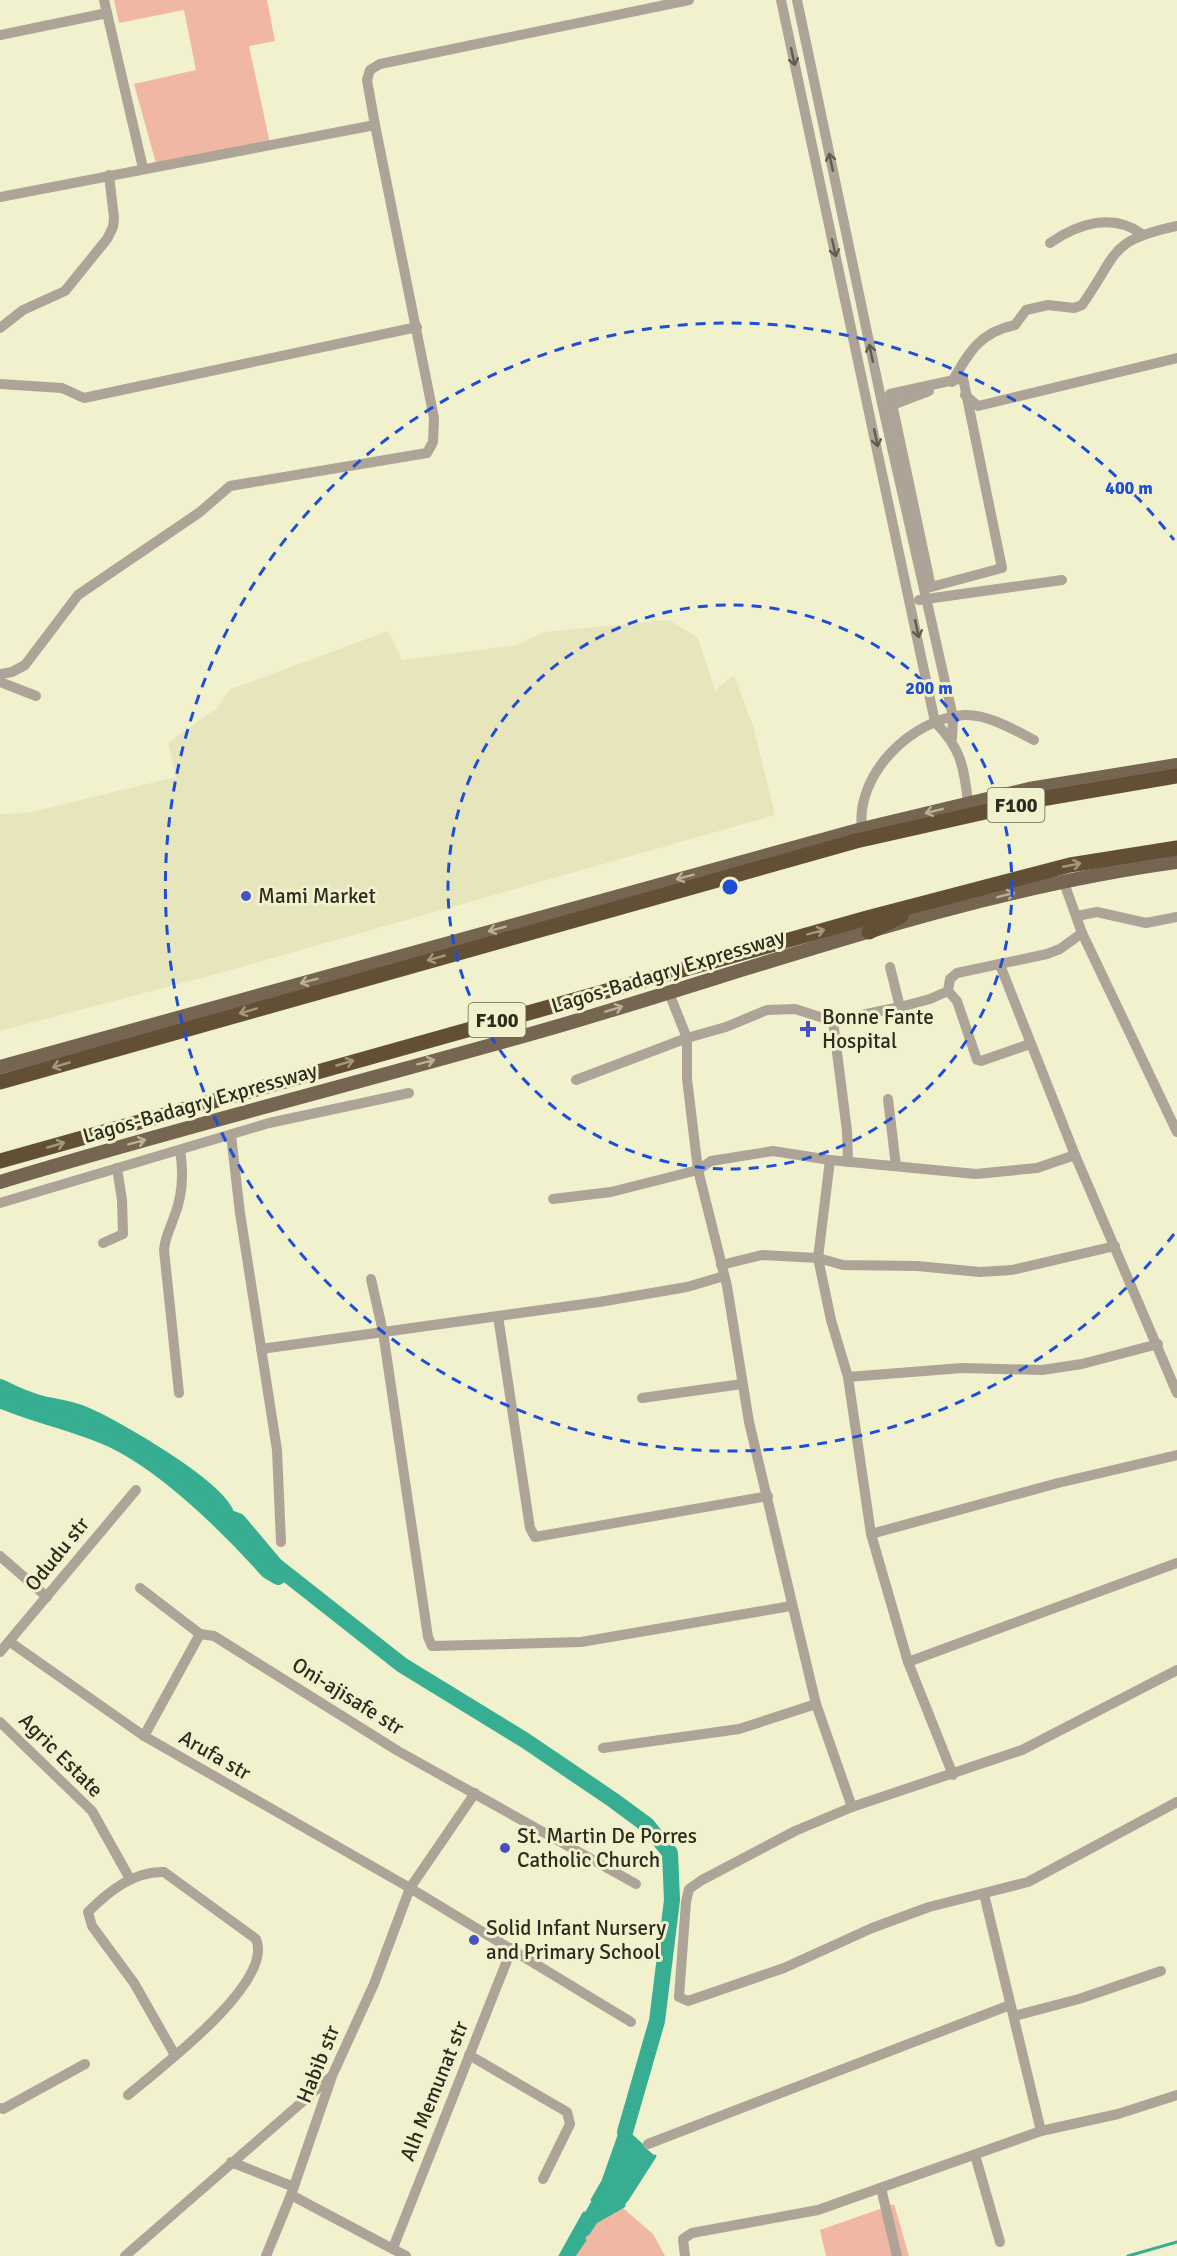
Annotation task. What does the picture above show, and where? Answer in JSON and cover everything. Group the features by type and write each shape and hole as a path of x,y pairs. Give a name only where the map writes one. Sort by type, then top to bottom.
{"highway":[{"name":"F100","path":"0,1082 859,835 1047,798 1177,776"},
{"name":"Lagos-Badagry Expressway","path":"0,1161 499,1019 1070,864 1177,848"},
{"path":"869,932 899,917 995,885"}],"main road":[{"path":"0,1067 859,835 968,802 1041,787 1177,765"},
{"name":"Lagos-Badagry Expressway","path":"0,1182 669,993 869,932 1063,880 1177,862"}],"street":[{"path":"104,0 142,168"},
{"path":"0,674 12,672 25,665 78,595 200,512 230,486 427,453 435,431 417,327 375,125 367,80 370,70 380,64 689,0"},
{"path":"781,0 935,722 952,738 964,767 968,802"},
{"path":"797,0 883,408 953,717 952,738"},
{"path":"0,34 107,13"},
{"path":"0,197 375,125"},
{"path":"0,328 23,310 65,291 107,239 113,227 114,218 109,175"},
{"path":"1050,243 1068,230 1110,222 1131,226 1142,234"},
{"path":"883,408 952,383 966,356 978,343 995,329 1016,325 1026,310 1048,305 1074,308 1082,305 1110,257 1142,234 1177,226"},
{"path":"0,384 62,388 84,398 417,327"},
{"path":"952,383 978,406 1177,357"},
{"path":"963,378 1002,568 932,587 890,394 963,378"},
{"path":"911,602 1062,580"},
{"path":"0,682 36,696"},
{"path":"859,835 860,816 874,776 900,743 935,722 966,715 989,720 1034,740"},
{"path":"1063,880 1082,933 1177,1132"},
{"path":"1077,916 1097,912 1146,923 1177,917"},
{"path":"948,991 951,979 957,973 1000,965 1060,949 1082,933"},
{"path":"1000,965 1075,1155 1158,1344 1177,1393"},
{"path":"890,967 900,1007"},
{"path":"576,1080 687,1038 726,1027 755,1013 779,1008 795,1009 833,1021 900,1007 948,991"},
{"path":"948,991 957,1001 977,1060 981,1061 1030,1044"},
{"path":"669,993 687,1038 687,1079 698,1170 722,1270 742,1384 791,1606 816,1704 852,1807"},
{"path":"833,1021 847,1131 848,1162"},
{"path":"0,1203 269,1123 409,1093"},
{"path":"888,1099 896,1166"},
{"path":"231,1135 277,1450 281,1542"},
{"path":"179,1393 164,1250 165,1239 181,1193 184,1174 180,1150"},
{"path":"553,1199 611,1192 698,1170 711,1161 773,1151 831,1160 953,1173 1005,1173 1037,1168 1075,1155"},
{"path":"831,1160 818,1258 831,1320 848,1377 871,1534 908,1662 953,1775"},
{"path":"103,1243 123,1234 122,1200 117,1168"},
{"path":"261,1349 687,1287 722,1270 762,1255 818,1258 843,1265 917,1266 980,1272 1012,1270 1115,1246"},
{"path":"371,1279 383,1332 428,1636 432,1646 581,1642 791,1606"},
{"path":"498,1316 530,1528 536,1536 768,1496"},
{"path":"848,1377 962,1368 1042,1370 1082,1364 1158,1344"},
{"path":"642,1398 742,1384"},
{"path":"871,1534 1058,1483 1177,1455"},
{"name":"Odudu str","path":"0,1652 136,1490"},
{"path":"0,1556 47,1597"},
{"path":"908,1662 1177,1563"},
{"name":"Oni-ajisafe str","path":"140,1588 200,1634 214,1636 398,1751 636,1884"},
{"path":"144,1736 200,1634"},
{"name":"Arufa str","path":"10,1642 144,1736 410,1888"},
{"path":"1177,1670 1023,1750 852,1807 795,1831 689,1889 680,1998 688,2001 784,1968 872,1928 929,1907 1028,1882 1177,1802"},
{"path":"603,1748 739,1729 816,1704"},
{"name":"Agric Estate","path":"0,1722 92,1811 130,1879"},
{"path":"475,1793 410,1888 631,2022"},
{"path":"128,2095 175,2055 230,2004 256,1964 261,1949 256,1939 164,1872 147,1871 130,1879 88,1912 92,1926 134,1983 175,2055"},
{"name":"Habib str","path":"266,2256 293,2191 332,2076 374,1984 410,1888"},
{"path":"984,1894 1041,2131"},
{"name":"Alh Memunat str","path":"393,2248 512,1948"},
{"path":"1014,2016 1079,1999 1161,1971"},
{"path":"648,2144 1010,2005"},
{"path":"470,2055 567,2112 570,2124 543,2179"},
{"path":"0,2108 3,2109 85,2064"},
{"path":"125,2256 332,2076"},
{"path":"685,2256 683,2239 692,2233 818,2210 1041,2131 1118,2114 1177,2095"},
{"path":"975,2155 1000,2242"},
{"path":"231,2162 293,2191 406,2256"},
{"path":"881,2188 897,2256"}],"shaded area":[{"path":"114,0 267,0 275,41 249,46 271,148 157,167 134,84 196,70 184,10 119,23"},
{"name":"Mami Market","path":"669,620 698,638 715,690 734,675 754,729 775,815 209,976 0,1031 0,814 27,813 176,777 168,743 218,707 229,690 388,631 402,660 517,645 544,632"},
{"path":"894,2204 909,2256 826,2256 820,2230"},
{"path":"623,2208 653,2234 665,2256 574,2256 596,2222"}],"water":[{"path":"622,2127 656,2157 623,2208 596,2222 574,2256 560,2256 603,2181"}],"waterway":[{"path":"0,1387 32,1401 68,1409 97,1420 164,1459 207,1491 221,1505 227,1517 238,1521 275,1565 402,1665 526,1741 647,1825 670,1853 672,1900 657,2021 625,2132"},
{"path":"0,1400 99,1434 134,1451 196,1499 268,1571 278,1577"},
{"path":"592,2200 603,2181 622,2127 643,2146"},
{"path":"627,2200 655,2156"},
{"path":"588,2234 596,2222 624,2206"},
{"path":"560,2256 584,2213"},
{"path":"574,2256 585,2240"},
{"path":"1128,2256 1177,2242"}],"place":[{"name":"Mami Market","path":"246,896"},
{"name":"Bonne Fante Hospital","path":"808,1029"},
{"name":"St. Martin De Porres Catholic Church","path":"505,1848"},
{"name":"Solid Infant Nursery and Primary School","path":"474,1940"}]}
